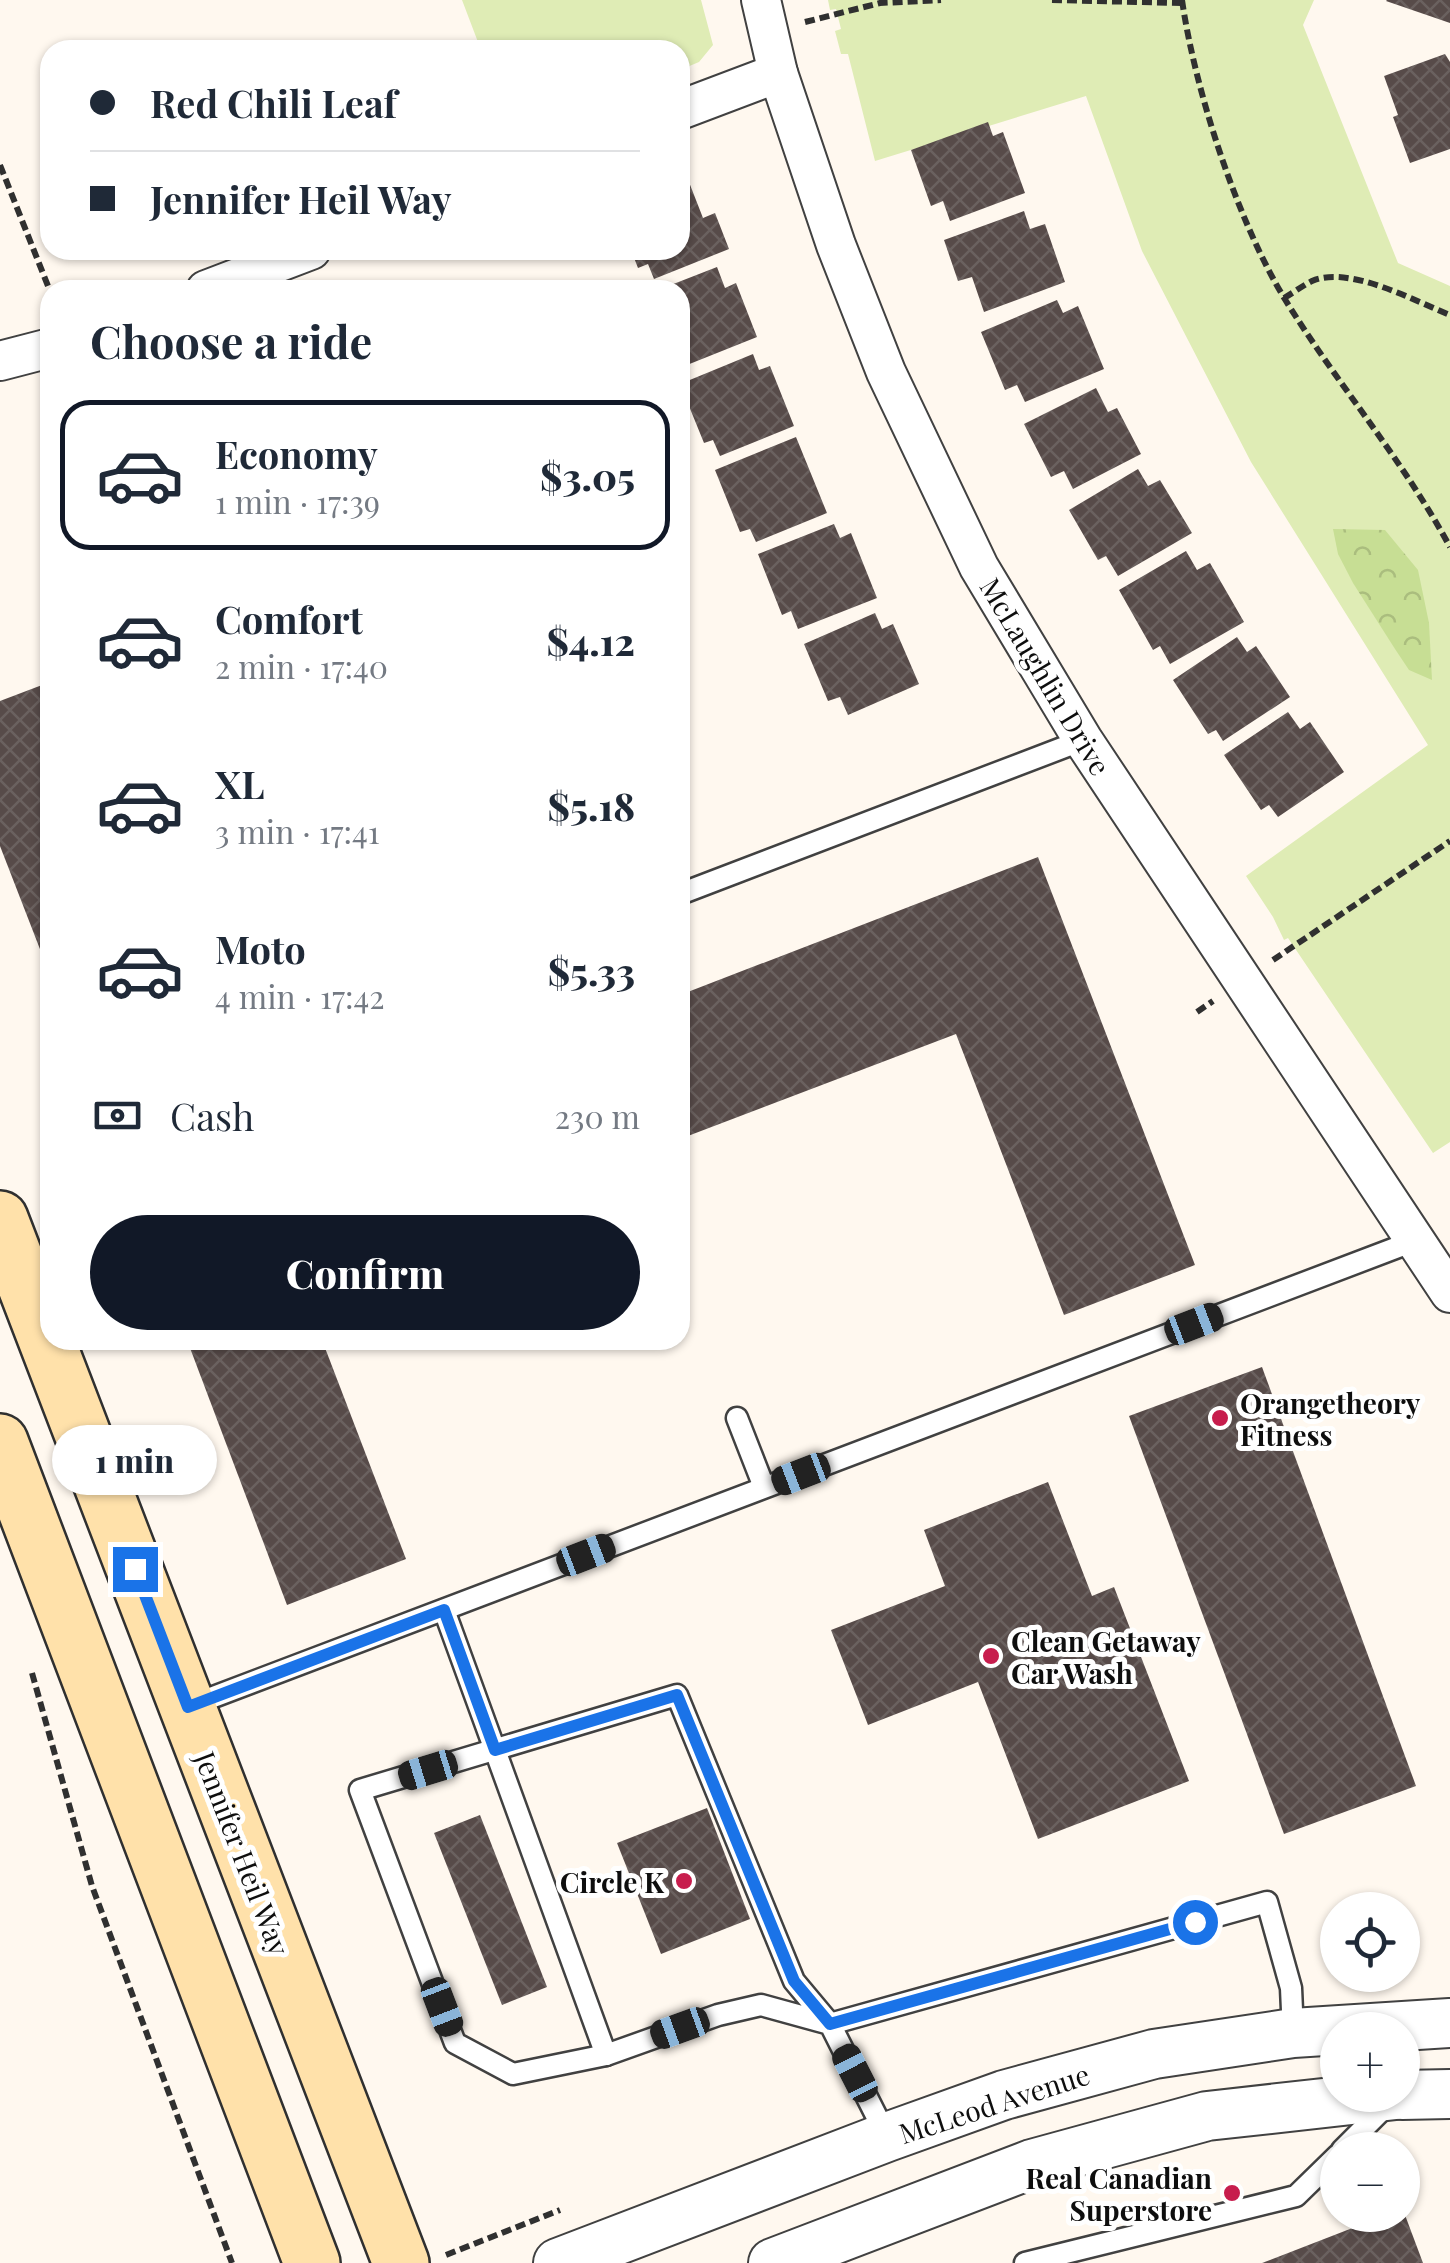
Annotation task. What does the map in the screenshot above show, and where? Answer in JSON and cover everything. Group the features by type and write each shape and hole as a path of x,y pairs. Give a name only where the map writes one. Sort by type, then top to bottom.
{"main road":[{"name":"Jennifer Heil Way","path":"0,1219 40,1323"},
{"name":"Jennifer Heil Way","path":"50,1350 401,2263"},
{"path":"0,1442 312,2263"}],"street":[{"name":"McLaughlin Drive","path":"761,0 778,74 836,245 886,372 980,568 1082,740 1450,1294"},
{"path":"690,106 778,74"},
{"path":"232,280 286,260"},
{"path":"0,362 40,351"},
{"name":"McLeod Avenue","path":"558,2263 887,2137 1004,2096 1154,2054 1292,2032 1450,2022"},
{"path":"1420,2095 1450,2094"},
{"path":"773,2263 1032,2164 1190,2121 1320,2105"}],"lane":[{"path":"690,890 1082,740"},
{"path":"188,1707 1414,1241"},
{"path":"737,1418 764,1488"},
{"path":"444,1610 606,2055"},
{"path":"887,2137 830,2024 794,1981 677,1695 360,1790 456,2043 513,2074 606,2055 761,2004 830,2024 1267,1902 1290,1988 1292,2032"},
{"path":"1361,2132 1381,2112"},
{"path":"1025,2263 1296,2196 1320,2172"}],"path":[{"path":"822,17 880,3 941,0"},
{"path":"1052,0 1182,2 1211,122 1234,189 1284,298 1422,496 1450,548"},
{"path":"0,164 46,280"},
{"path":"1284,298 1315,280 1343,278 1383,287 1450,316"},
{"path":"1287,950 1450,840"},
{"path":"31,1667 92,1886 232,2263"},
{"path":"454,2252 458,2263"}],"green space":[{"path":"462,0 701,0 713,45 699,62 690,66 690,40 477,40"},
{"path":"828,0 1314,0 1303,25 1398,263 1450,286 1450,1142 1433,1153 1288,938 1284,940 1246,876 1428,745 1251,462 1142,251 1086,96 875,161 848,54 841,54 835,31 841,29 836,9 830,10"},
{"path":"1333,529 1385,530 1418,570 1429,623 1432,680 1409,670 1395,649 1338,554"}],"building":[{"path":"1387,0 1450,0 1450,23 1386,1"},
{"path":"1445,54 1450,62 1450,149 1410,163 1393,117 1398,115 1384,76"},
{"path":"988,122 993,136 1003,132 1025,193 950,221 943,201 931,206 911,150"},
{"path":"690,185 703,218 715,213 729,249 654,279 648,264 638,268 635,260 690,260"},
{"path":"1024,211 1030,229 1045,224 1065,282 984,312 972,277 958,281 944,240"},
{"path":"717,267 725,288 736,283 757,337 690,364 690,280 684,280"},
{"path":"1057,300 1063,313 1078,306 1104,369 1025,402 1017,385 1005,390 981,332"},
{"path":"753,354 759,370 770,366 794,426 720,456 713,440 704,443 690,409 690,380"},
{"path":"1096,388 1108,412 1117,408 1141,454 1073,489 1064,471 1051,477 1024,424"},
{"path":"796,437 827,513 756,542 750,529 740,532 715,470"},
{"path":"1138,469 1148,486 1160,480 1192,533 1118,576 1106,556 1098,560 1069,510"},
{"path":"834,524 840,538 851,533 877,598 798,629 791,611 782,615 758,554"},
{"path":"1186,551 1197,570 1210,563 1244,622 1170,664 1160,646 1153,650 1119,590"},
{"path":"875,613 882,629 893,624 919,684 848,715 840,697 828,701 804,644"},
{"path":"1237,637 1247,652 1256,646 1290,697 1223,741 1216,730 1208,734 1173,680"},
{"path":"40,686 40,949 0,846 0,701"},
{"path":"1288,712 1300,729 1310,722 1344,772 1278,817 1269,805 1261,810 1224,755"},
{"path":"1038,857 1195,1265 1064,1315 956,1034 690,1135 690,991"},
{"path":"191,1350 326,1350 406,1559 287,1605"},
{"path":"1262,1367 1416,1786 1284,1834 1129,1416"},
{"name":"Clean Getaway Car Wash","path":"1048,1482 1092,1596 1114,1587 1189,1781 1038,1839 978,1682 868,1725 831,1630 945,1586 924,1530"},
{"name":"Circle K","path":"707,1808 750,1919 661,1954 617,1843"},
{"path":"480,1815 547,1987 502,2005 434,1833"},
{"path":"1342,2232 1411,2232 1423,2263 1262,2263"}],"place":[{"name":"Orangetheory Fitness","path":"1220,1418"},
{"name":"Clean Getaway Car Wash","path":"991,1656"},
{"name":"Circle K","path":"684,1881"},
{"name":"Real Canadian Superstore","path":"1232,2193"}],"route":[{"path":"135,1569 188,1707 444,1610 495,1750 677,1695 794,1981 830,2024 1195,1922"}]}
